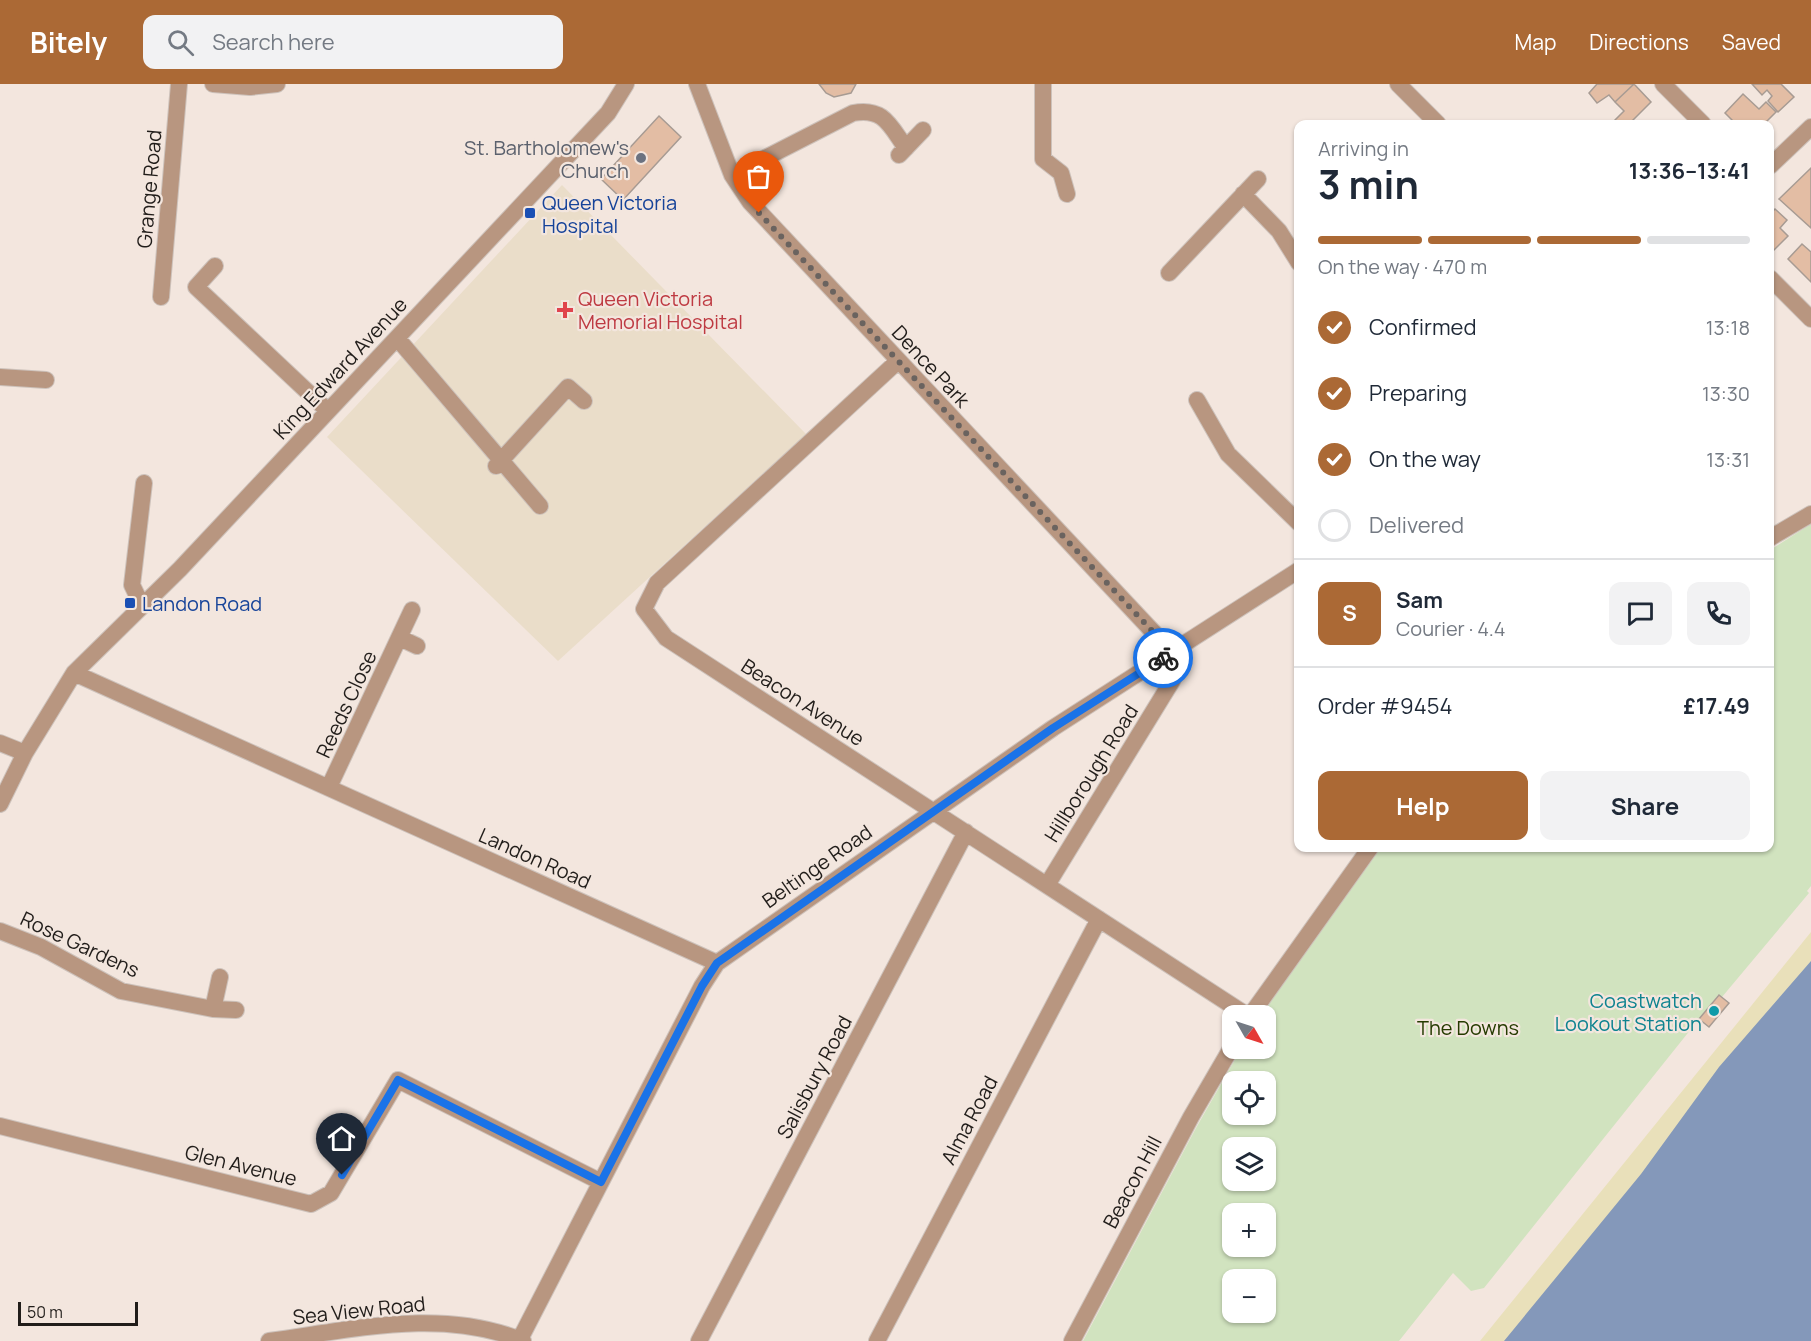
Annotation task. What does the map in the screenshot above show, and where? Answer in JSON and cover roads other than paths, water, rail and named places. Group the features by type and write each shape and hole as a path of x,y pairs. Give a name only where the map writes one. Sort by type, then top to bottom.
{"street":[{"name":"Grange Road","path":"161,297 179,84"},
{"path":"213,84 250,87 277,84"},
{"name":"King Edward Avenue","path":"74,673 180,570 608,112 626,84"},
{"name":"Dence Park","path":"697,84 732,175 750,202 1172,652"},
{"path":"1043,84 1041,148 1043,159 1061,173 1067,194"},
{"path":"1398,84 1434,120"},
{"path":"1663,84 1699,120"},
{"path":"732,175 854,113 876,112 886,120 902,152 923,130"},
{"path":"1774,162 1811,127"},
{"path":"1169,273 1258,179"},
{"path":"1244,194 1279,231 1290,260"},
{"path":"215,266 196,287 328,411"},
{"path":"1774,282 1810,316"},
{"path":"397,338 498,463 540,507"},
{"name":"Beacon Avenue","path":"898,361 657,583 644,609 666,638 1232,1005"},
{"path":"0,377 46,380"},
{"path":"498,463 568,387 584,401"},
{"path":"1197,400 1228,454 1294,518"},
{"path":"142,606 132,585 144,483"},
{"path":"1774,536 1811,514"},
{"name":"Beltinge Road","path":"521,1340 702,986 717,963 1053,728 1294,573"},
{"name":"Reeds Close","path":"330,787 412,610"},
{"name":"Reeds Close","path":"400,638 417,646"},
{"name":"Hillborough Road","path":"1047,885 1172,681 1180,664 1172,652"},
{"path":"0,804 25,753 74,673"},
{"name":"Landon Road","path":"74,673 717,963"},
{"path":"0,743 25,753"},
{"name":"Salisbury Road","path":"699,1341 966,832"},
{"path":"1257,1005 1367,852"},
{"name":"Alma Road","path":"877,1341 1099,919"},
{"name":"Rose Gardens","path":"0,931 40,947 121,991 236,1010"},
{"path":"213,1008 220,977"},
{"name":"Beacon Hill","path":"1072,1341 1191,1117 1225,1059"},
{"name":"Glen Avenue","path":"0,1126 311,1204 331,1194 398,1080 601,1182"},
{"name":"Sea View Road","path":"269,1341 418,1322 470,1326 521,1340"}],"water":[{"path":"1811,961 1811,1341 1504,1341 1641,1174 1719,1067"}],"place":[{"name":"St. Bartholomew's Church","path":"641,158"},
{"name":"Queen Victoria Hospital","path":"530,213"},
{"name":"Queen Victoria Memorial Hospital","path":"565,310"},
{"name":"Landon Road","path":"130,603"},
{"name":"Coastwatch Lookout Station","path":"1714,1011"}],"park label":[{"name":"The Downs","path":"1468,1027"}]}
